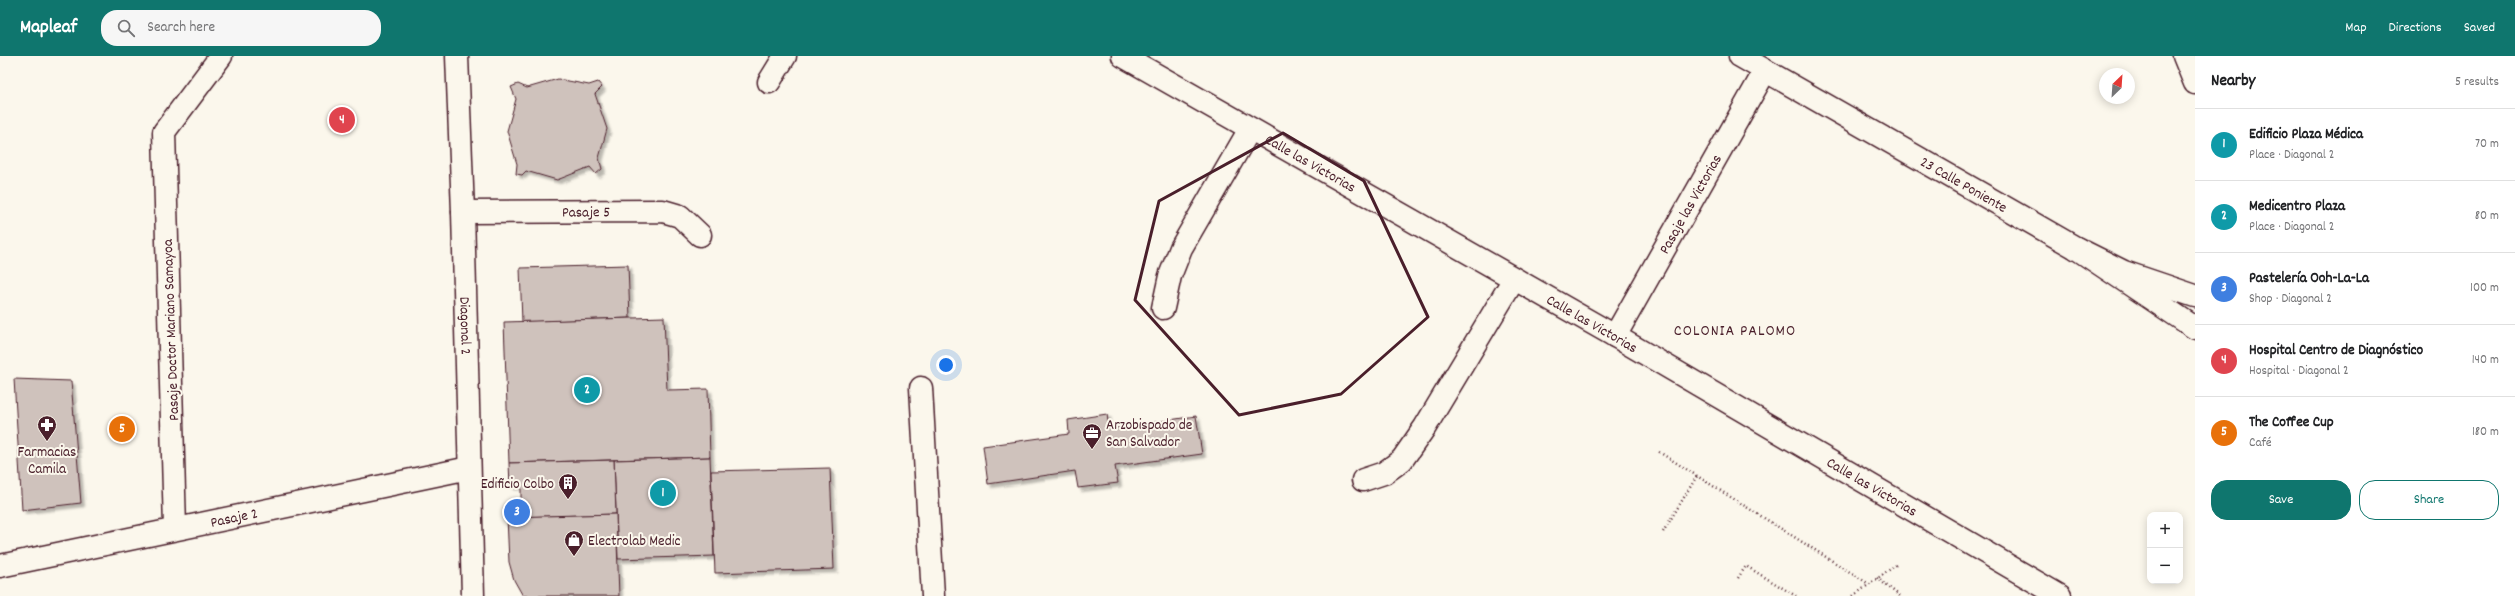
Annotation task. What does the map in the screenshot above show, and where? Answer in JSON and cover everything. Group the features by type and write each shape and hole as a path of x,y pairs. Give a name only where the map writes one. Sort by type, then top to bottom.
{"street":[{"name":"Pasaje Doctor Mariano Samayoa","path":"175,528 164,132 221,56"},
{"name":"Diagonal 2","path":"457,56 463,212 473,596"},
{"path":"769,82 785,56"},
{"name":"Calle las Victorias","path":"1123,56 1616,336 2060,596"},
{"name":"23 Calle Poniente","path":"1740,56 2076,248 2124,272 2195,296"},
{"path":"2184,56 2195,83"},
{"name":"Pasaje las Victorias","path":"1616,336 1765,71"},
{"path":"1163,308 1170,276 1181,248 1250,129"},
{"name":"Pasaje 5","path":"463,212 663,211 680,216 700,235"},
{"path":"2076,248 2195,328"},
{"path":"1363,480 1384,473 1402,460 1425,427 1514,279"},
{"path":"921,388 933,596"},
{"name":"Pasaje 2","path":"0,566 175,528 469,468"}],"path":[{"path":"1659,452 1869,584"},
{"path":"1663,532 1697,476"},
{"path":"1853,596 1896,565"},
{"path":"1738,578 1746,566 1796,596"},
{"path":"1877,578 1900,596"}],"highlighted area":[{"path":"1283,133 1364,181 1428,317 1341,394 1239,415 1135,300 1159,201"}],"building":[{"path":"558,79 589,85 598,82 602,87 595,94 607,129 599,158 602,169 596,174 590,167 557,180 526,171 522,175 516,174 517,164 507,131 516,99 511,87 518,84 527,88"},
{"path":"628,265 630,318 522,322 520,268"},
{"path":"664,317 667,390 708,389 710,457 509,463 504,322"},
{"name":"Farmacias Camila","path":"14,379 71,381 81,503 22,510"},
{"name":"Arzobispado de San Salvador","path":"1107,414 1109,429 1196,416 1202,454 1115,466 1118,483 1078,488 1075,471 988,484 983,446 1069,434 1068,420"},
{"path":"710,457 714,556 618,559 614,460"},
{"name":"Edificio Colbo","path":"614,460 616,514 521,517 521,486 510,486 509,463"},
{"path":"830,468 834,569 715,573 711,471"},
{"path":"616,514 619,596 523,596 514,580 509,562 507,517"}],"place":[{"name":"Hospital Centro de Diagnóstico","path":"342,120"},
{"name":"Medicentro Plaza","path":"587,390"},
{"name":"The Coffee Cup","path":"122,429"},
{"name":"Farmacias Camila","path":"47,442"},
{"name":"Arzobispado de San Salvador","path":"1092,450"},
{"name":"Edificio Plaza Médica","path":"663,493"},
{"name":"Edificio Colbo","path":"568,500"},
{"name":"Pastelería Ooh-La-La","path":"517,512"},
{"name":"Electrolab Medic","path":"574,557"}],"district":[{"name":"COLONIA PALOMO","path":"1735,329"}]}
